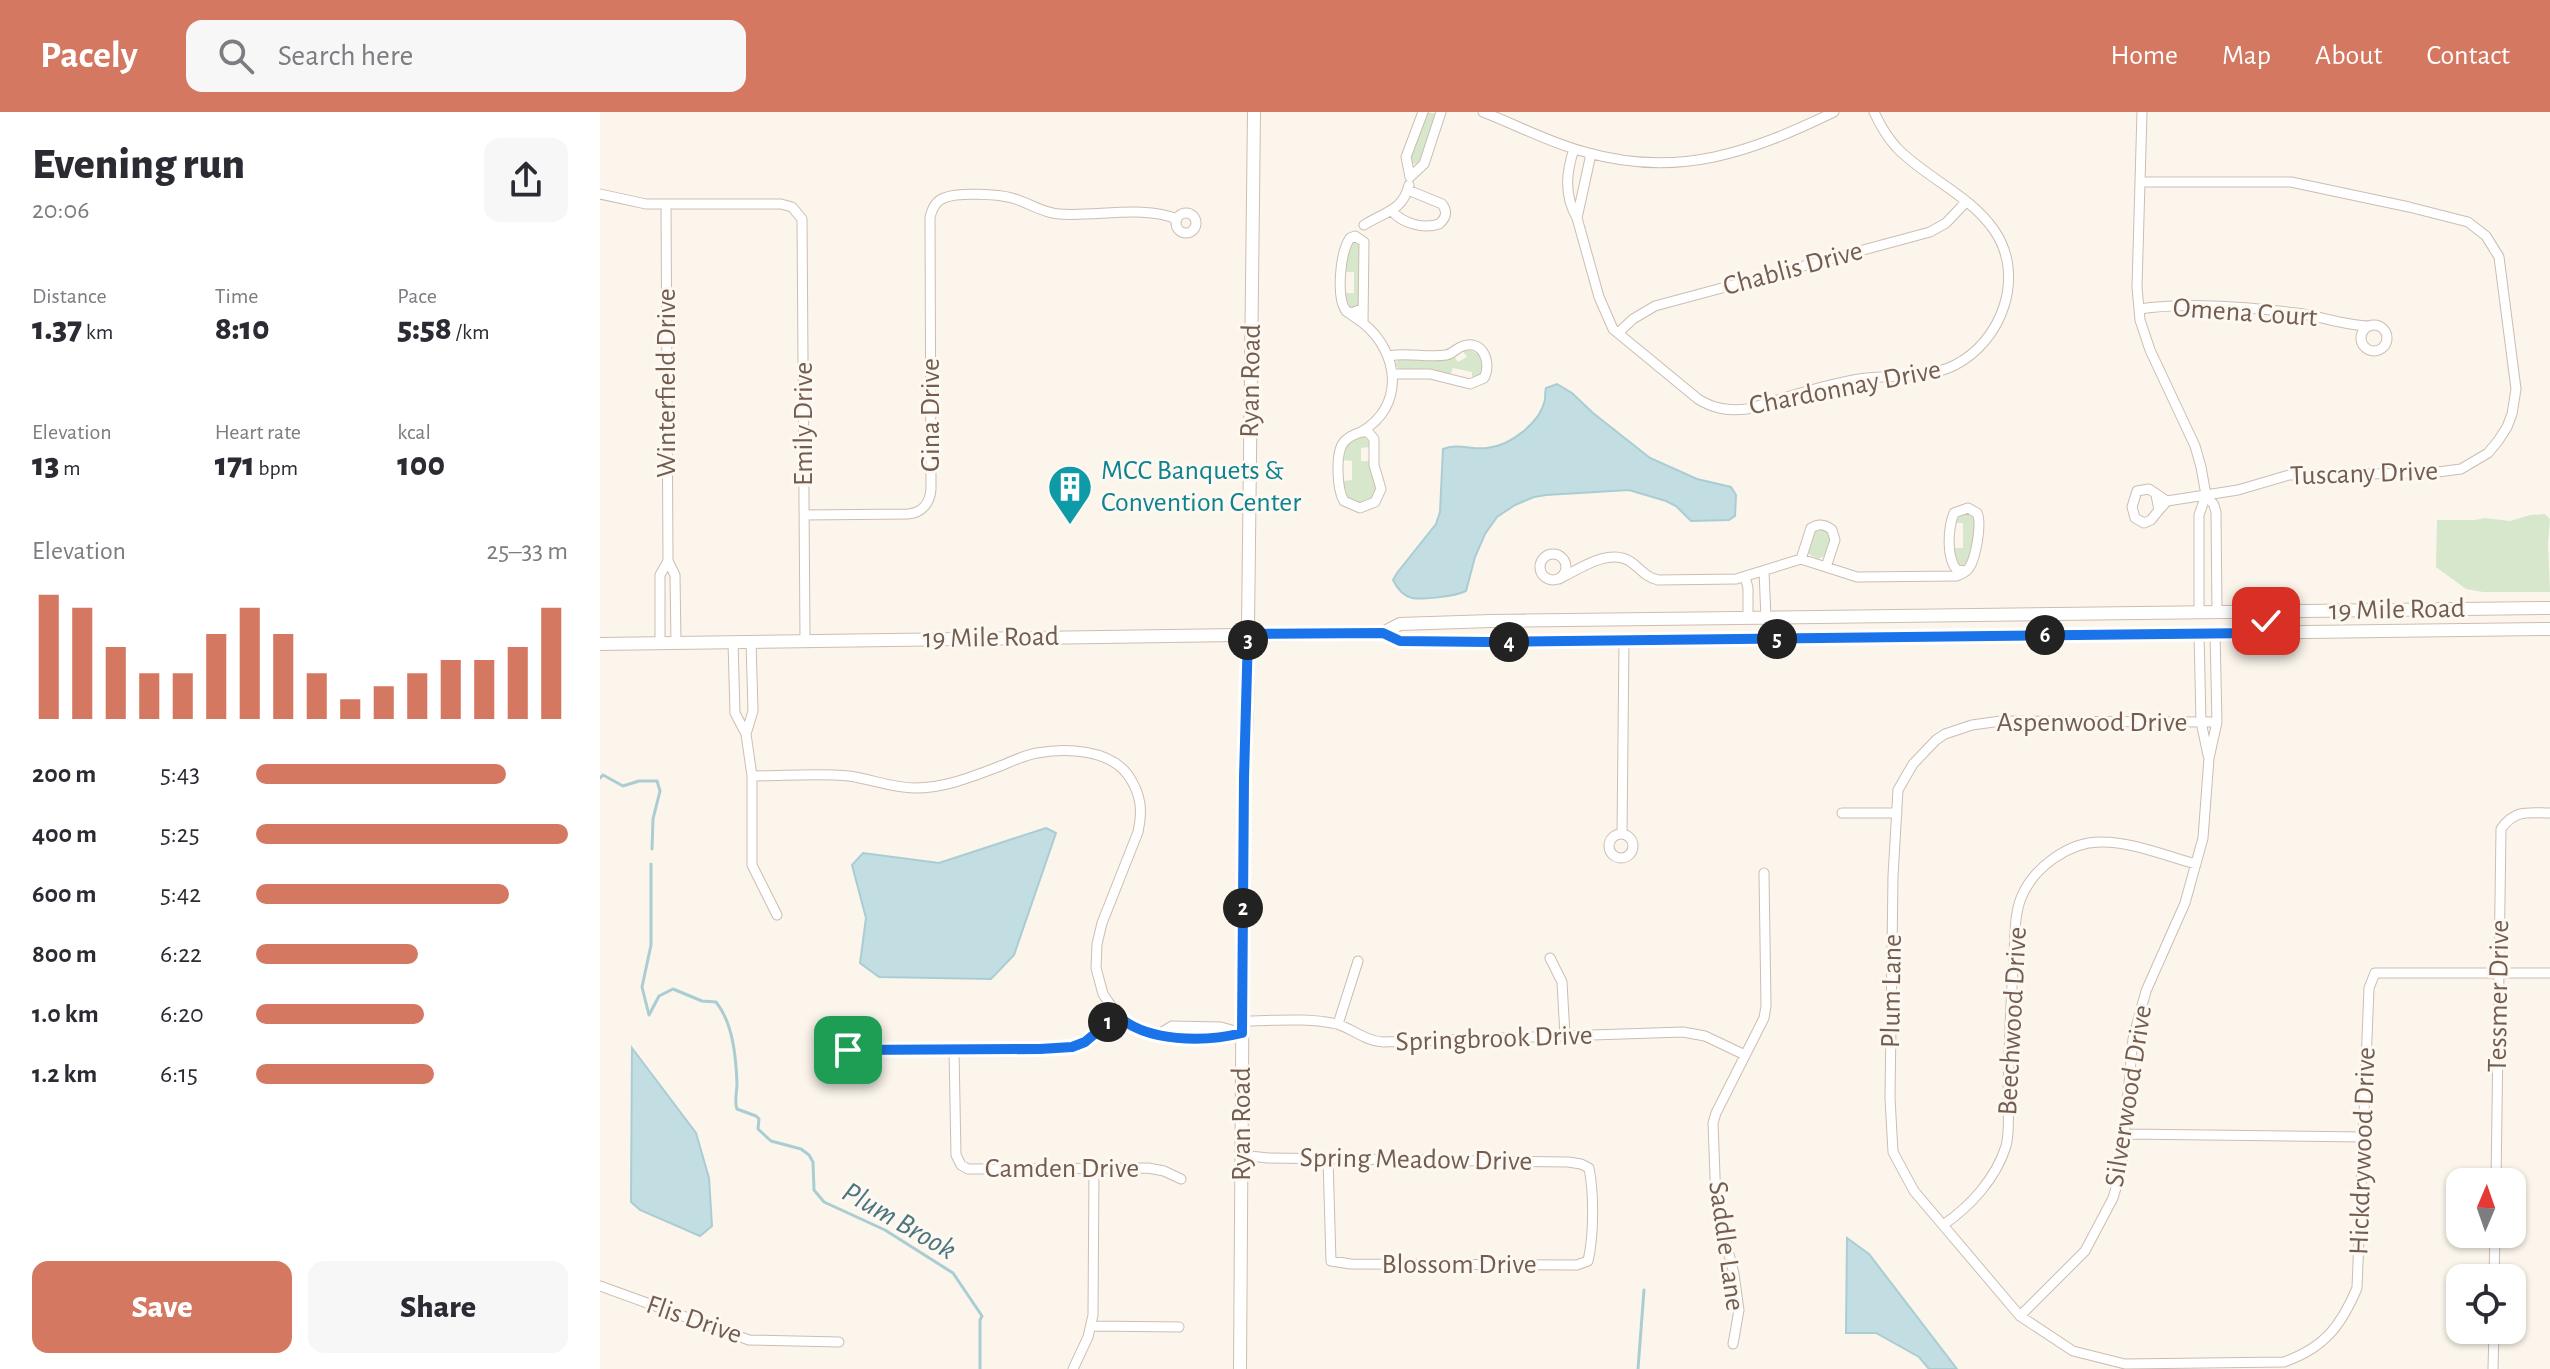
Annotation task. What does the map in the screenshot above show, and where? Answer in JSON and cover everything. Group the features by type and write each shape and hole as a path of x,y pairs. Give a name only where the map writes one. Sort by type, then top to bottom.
{"main road":[{"name":"Ryan Road","path":"1240,1369 1244,778 1254,112"},
{"name":"19 Mile Road","path":"1383,633 1400,624 1430,623 2550,608"},
{"path":"2255,633 2265,625 2263,612"},
{"path":"2089,635 2086,624 2095,614"},
{"path":"1764,639 1774,632 1774,624 1769,618"},
{"path":"1584,641 1583,627 1594,620"},
{"path":"1425,641 1423,631 1430,623"},
{"name":"19 Mile Road","path":"600,644 1248,634 1383,633 1400,641 1584,641 2550,629"}],"street":[{"path":"1374,422 1374,465 1381,483 1380,494 1371,506 1354,507 1344,501 1339,492 1339,453 1343,443 1374,422 1389,399 1393,374 1389,356 1379,340 1341,303 1342,255 1350,238 1364,225 1400,205 1408,190 1410,177 1406,157 1423,112"},
{"path":"1410,177 1424,164 1441,112"},
{"path":"1483,112 1591,154 1664,162 1713,158 1772,141 1834,112"},
{"path":"1874,112 1895,146 1966,202"},
{"path":"2142,112 2139,309 2150,350 2199,457 2206,495 2216,512 2217,612"},
{"name":"Chardonnay Drive","path":"1574,149 1567,189 1569,203 1577,218 1608,319 1618,333 1698,399 1730,410 1747,409 1859,379 1941,371 1954,366 1976,350 1999,320 2007,297 2009,273 2004,249 1995,231 1966,202"},
{"name":"Chardonnay Drive","path":"1577,218 1591,154"},
{"name":"Tuscany Drive","path":"2140,182 2291,182 2468,222 2486,236 2499,257 2516,389 2512,414 2498,441 2472,464 2447,472 2289,475 2238,490 2167,501"},
{"path":"1392,211 1400,219 1412,223 1432,226 1442,221 1446,213 1442,204 1408,190"},
{"path":"600,194 666,205"},
{"name":"Gina Drive","path":"804,515 908,514 921,511 928,502 931,489 930,217 939,201 951,196 1000,196 1062,215 1154,214 1177,219"},
{"name":"Chablis Drive","path":"1618,333 1644,311 1666,303 1930,232 1952,218 1966,202"},
{"name":"Emily Drive","path":"666,205 781,204 796,210 804,225 805,640"},
{"name":"Winterfield Drive","path":"666,205 668,561 675,575 676,643"},
{"path":"1363,323 1364,225"},
{"path":"1350,238 1357,236 1364,242"},
{"name":"Omena Court","path":"2139,309 2183,306 2295,313 2370,326"},
{"path":"1346,311 1356,313 1363,308"},
{"name":"Omena Court","path":"2351,325 2361,339"},
{"path":"2370,326 2382,328 2386,335 2386,343 2372,351 2365,347 2361,339 2363,331 2370,326"},
{"path":"1389,356 1445,355 1471,345 1483,351 1488,362 1484,378 1470,384 1430,374 1393,374"},
{"path":"1361,432 1368,432 1374,439"},
{"path":"2149,489 2167,501 2155,517 2144,523 2132,513 2132,500 2137,491 2149,489"},
{"path":"2156,495 2159,510"},
{"path":"2199,613 2199,507 2206,495"},
{"path":"1559,579 1565,573 1566,565 1561,557 1553,554 1545,557 1539,564 1540,573 1546,579 1559,579 1618,556 1652,579 1745,577 1801,559 1857,577 1957,576 1972,563 1980,521 1977,513 1968,508 1958,510 1951,518 1951,576"},
{"path":"1801,559 1811,528 1825,525 1832,530 1835,540 1826,567"},
{"name":"Winterfield Drive","path":"660,643 660,575 668,561"},
{"path":"1951,562 1957,570 1966,571"},
{"path":"1566,565 1579,569"},
{"path":"1764,571 1769,618"},
{"path":"1745,577 1748,618"},
{"name":"Silverwood Drive","path":"2199,633 2201,722 2209,758"},
{"name":"Silverwood Drive","path":"2020,1316 2085,1251 2113,1198 2121,1171 2133,1039 2146,991 2185,903 2203,838 2209,758 2217,722 2215,633"},
{"path":"1622,834 1624,640"},
{"path":"746,734 753,711 751,641"},
{"path":"733,642 735,713 746,734 752,776 752,865 777,915"},
{"name":"Aspenwood Drive","path":"1925,749 1945,734 1972,725 2001,721 2217,722"},
{"name":"Plum Lane","path":"1925,749 1898,790 1893,876 1890,1098 1893,1152 1914,1191 2020,1316 2073,1351 2125,1364 2284,1362 2325,1341 2337,1326"},
{"path":"752,776 844,776 904,788 927,787 968,779 1037,753 1060,751 1101,755 1124,770 1138,792 1141,816 1138,832 1102,923 1096,958 1103,994 1117,1015 1085,1042 1072,1047 856,1051 826,1043"},
{"path":"1842,813 1897,813"},
{"name":"Tessmer Drive","path":"2496,1168 2501,829 2516,813 2550,813"},
{"name":"Beechwood Drive","path":"1943,1225 1986,1185 2001,1162 2008,1141 2010,1015 2017,914 2022,896 2036,873 2060,853 2086,843 2100,842 2122,844 2196,864"},
{"name":"Saddle Lane","path":"1733,1344 1739,1310 1734,1274 1716,1203 1713,1123 1764,1018 1764,873"},
{"path":"1550,958 1562,982 1565,1036"},
{"path":"1338,1024 1358,961"},
{"name":"Hickdrywood Drive","path":"2337,1326 2357,1288 2369,988 2375,973 2500,973"},
{"path":"2500,973 2550,973"},
{"name":"Springbrook Drive","path":"1117,1015 1134,1027 1159,1034 1172,1026 1242,1027 1312,1021 1338,1024 1373,1042 1683,1032 1705,1036 1745,1055"},
{"name":"Camden Drive","path":"954,1050 956,1155 961,1165 975,1170 1155,1169 1181,1179"},
{"path":"2126,1134 2364,1137"},
{"name":"Spring Meadow Drive","path":"1241,1155 1581,1164 1589,1168 1591,1207 1588,1261"},
{"name":"Blossom Drive","path":"1328,1159 1331,1261 1351,1264 1577,1265 1588,1261"},
{"path":"1073,1369 1091,1326 1094,1169"},
{"name":"Flis Drive","path":"600,1286 749,1340 839,1342"},
{"path":"1091,1326 1179,1327"},
{"path":"2493,1369 2494,1344"}],"green space":[{"path":"1426,112 1437,114 1419,163 1413,164 1410,159"},
{"path":"1354,240 1359,246 1358,305 1352,309 1345,304 1346,293 1354,293 1354,272 1346,272 1347,257"},
{"path":"1463,351 1479,354 1483,366 1479,376 1472,380 1472,372 1453,368 1450,375 1433,369 1399,369 1395,364 1399,359 1443,360 1454,356 1458,362 1467,357"},
{"path":"1365,437 1369,447 1361,448 1361,461 1369,461 1377,489 1372,499 1360,504 1345,495 1343,481 1352,480 1352,461 1343,460 1349,444"},
{"path":"1966,513 1973,517 1976,525 1968,562 1961,566 1955,562 1955,548 1963,548 1963,523 1955,523 1959,515"},
{"path":"2545,514 2550,519 2550,592 2466,589 2436,567 2437,520 2485,518 2510,521"},
{"path":"1820,528 1829,531 1832,539 1825,556 1818,559 1807,553 1813,532"}],"water":[{"path":"1557,384 1650,458 1697,479 1731,487 1736,495 1735,516 1729,520 1691,521 1666,501 1629,490 1534,497 1497,517 1475,557 1466,591 1424,598 1403,594 1393,580 1436,524 1440,512 1443,449 1487,448 1514,438 1537,417 1545,400 1546,388"},
{"path":"1046,828 1056,833 1014,955 991,979 879,977 860,963 866,918 852,865 863,853 939,863"},
{"path":"632,1048 696,1133 709,1178 712,1226 700,1236 640,1210 631,1202"},
{"path":"1847,1238 1869,1254 1957,1369 1929,1369 1919,1357 1876,1333 1846,1333"}],"waterway":[{"name":"Plum Brook","path":"600,778 603,775 623,786 639,781 657,781 660,791 653,819 652,849"},
{"name":"Plum Brook","path":"651,864 651,945 642,987 649,1015 659,996 673,989 702,1001 716,1002 722,1010 732,1041 737,1073 737,1109 756,1116 759,1119 758,1129 771,1141 801,1149 809,1155 813,1162 814,1190 824,1202 885,1230 953,1273 982,1316 980,1369"},
{"path":"1638,1369 1644,1290"}],"place":[{"name":"MCC Banquets & Convention Center","path":"1070,526"}],"route":[{"path":"848,1050 1072,1047 1085,1042 1117,1015 1134,1027 1171,1038 1221,1039 1242,1033 1248,634 1383,633 1400,641 1489,642 2255,633 2263,628 2266,621"}]}
